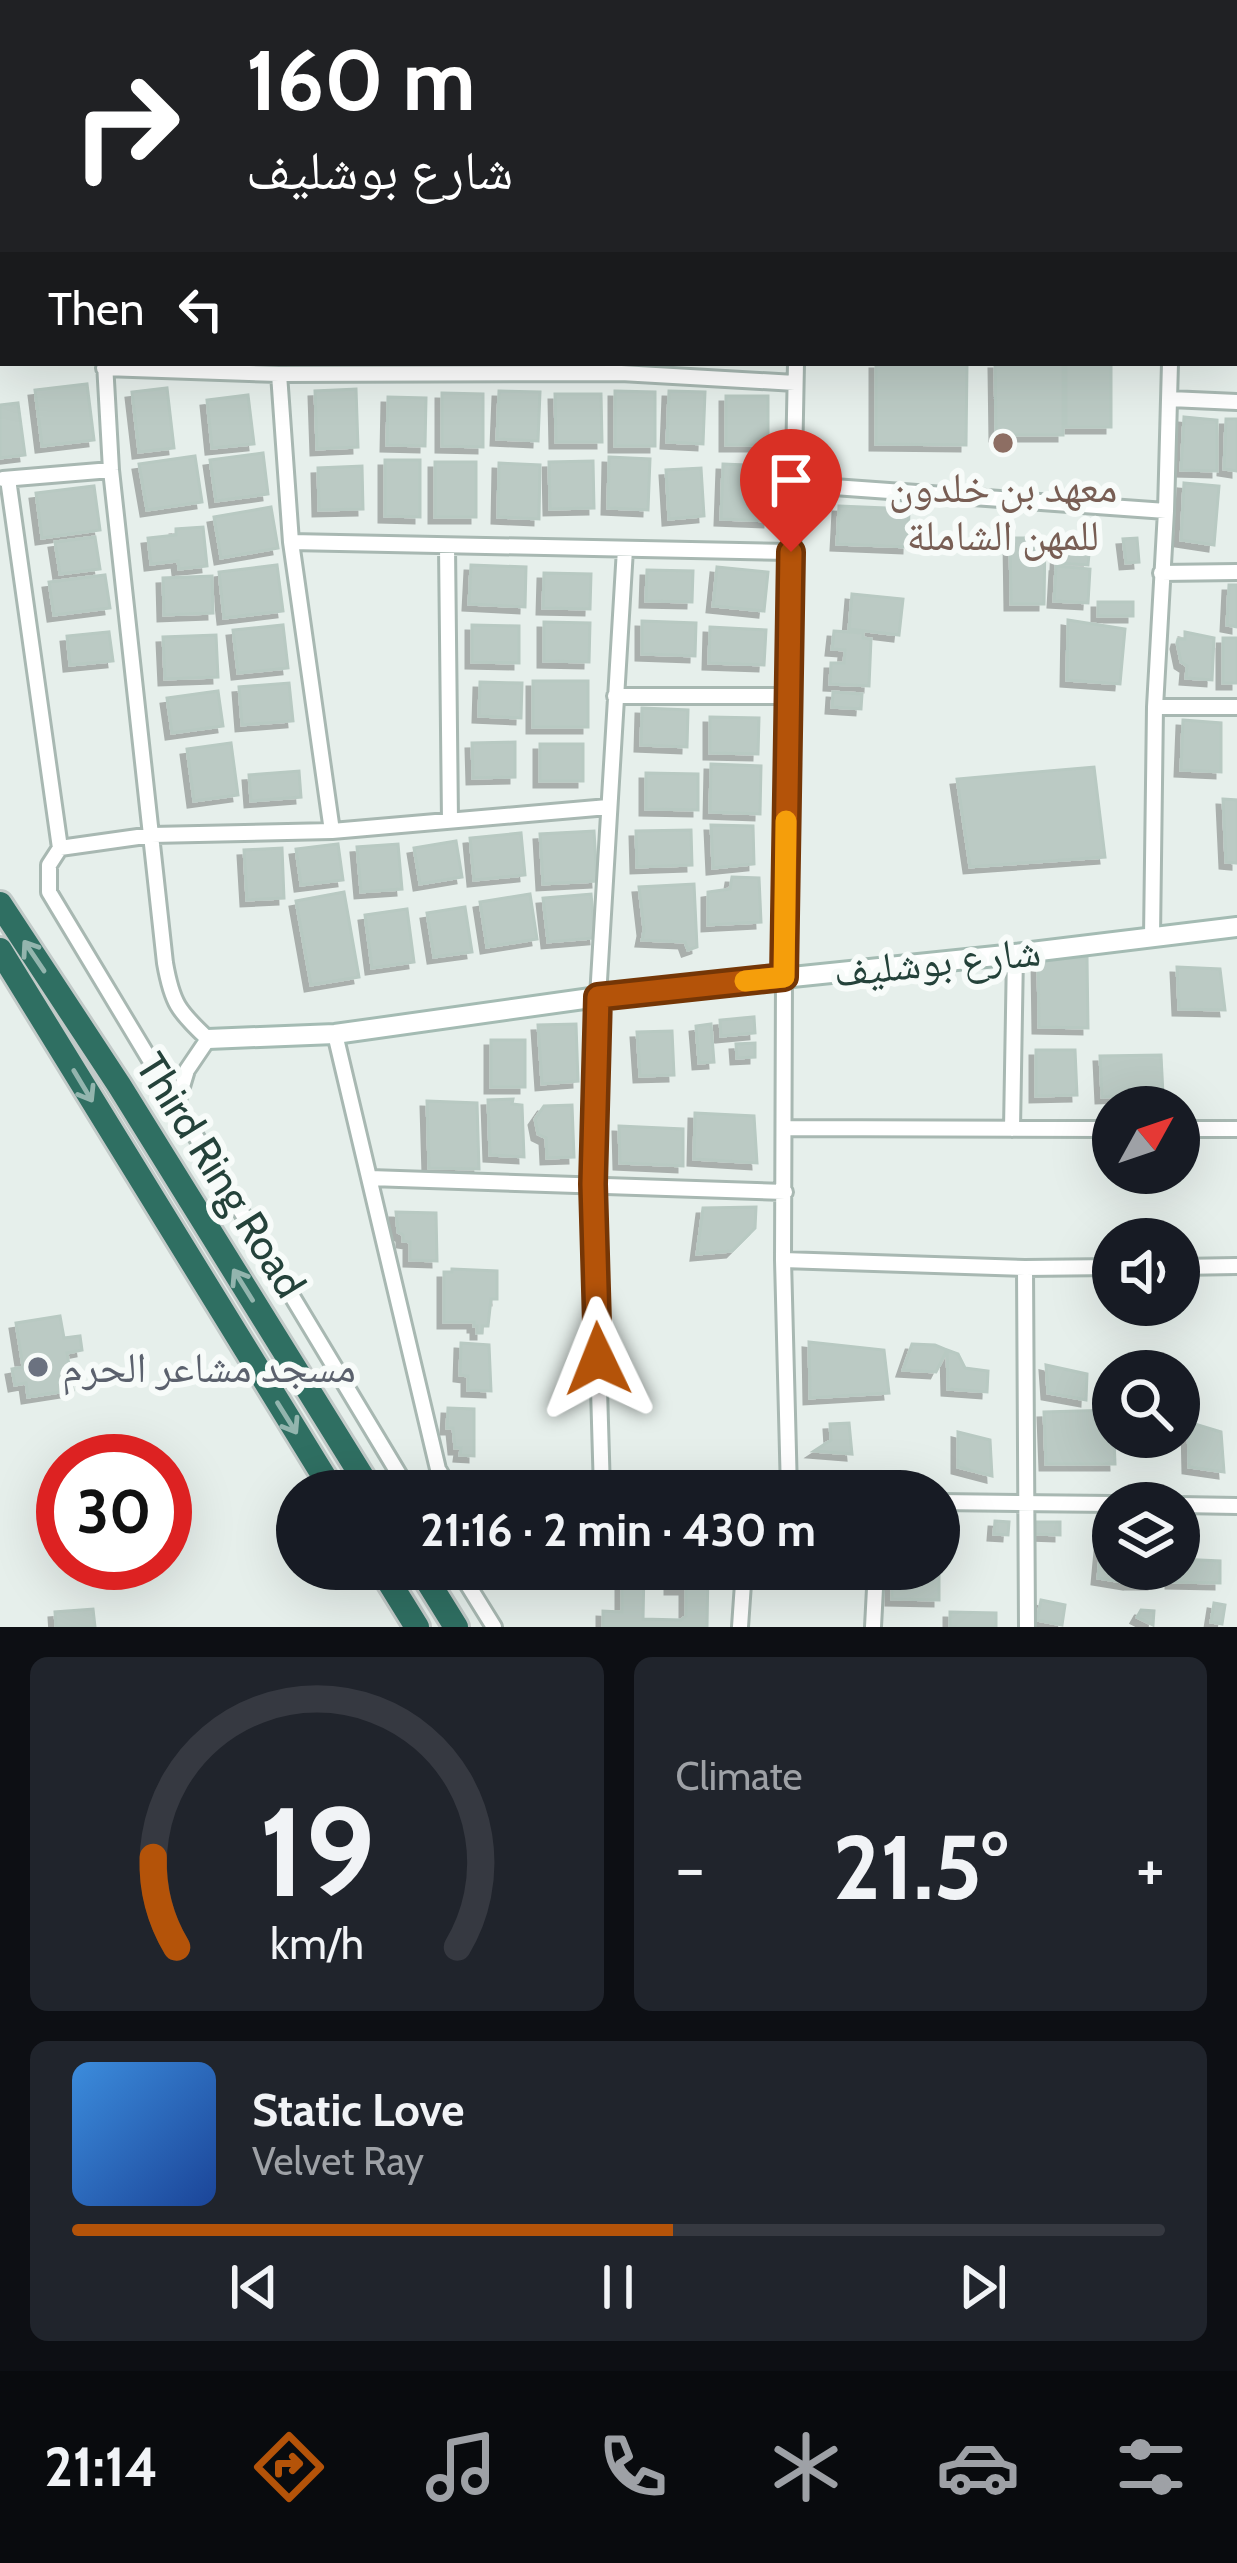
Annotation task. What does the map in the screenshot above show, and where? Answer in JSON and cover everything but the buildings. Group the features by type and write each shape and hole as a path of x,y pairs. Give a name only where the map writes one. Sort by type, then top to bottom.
{"highway":[{"name":"Third Ring Road","path":"3,915 119,1084 358,1470"},
{"name":"Third Ring Road","path":"0,950 320,1470"},
{"path":"394,1590 417,1627"},
{"path":"433,1590 456,1627"}],"street":[{"path":"177,1103 188,1070 208,1039 183,1016 171,994 111,470 104,366 279,374 621,368 795,383"},
{"path":"788,1470 784,977 796,366"},
{"path":"1152,937 1155,707 1171,366"},
{"path":"279,374 290,542 332,830"},
{"path":"1170,399 1237,402"},
{"path":"111,470 4,479 60,848 50,865 49,892 396,1470"},
{"path":"792,484 1166,511"},
{"path":"290,542 791,552"},
{"path":"447,546 450,821"},
{"path":"601,1470 593,1184 598,997 625,549"},
{"path":"1161,573 1237,572"},
{"path":"615,696 788,696"},
{"path":"1155,707 1237,707"},
{"path":"60,848 152,835 332,830 608,807"},
{"name":"شارع بوشليف","path":"208,1039 334,1034 598,997 1237,926"},
{"path":"1012,1129 1016,954"},
{"path":"334,1034 439,1470"},
{"path":"784,1128 1092,1129"},
{"path":"1200,1129 1237,1129"},
{"path":"370,1178 785,1192"},
{"path":"783,1259 1092,1267"},
{"path":"1200,1267 1237,1266"},
{"path":"1024,1268 1027,1627"},
{"path":"960,1502 1092,1504"},
{"path":"1200,1505 1237,1506"},
{"path":"471,1590 494,1627"},
{"path":"740,1627 743,1590"},
{"path":"873,1627 875,1590"}],"slow traffic":[{"path":"745,981 784,977 786,821"}],"place":[{"name":"معهد بن خلدون للمهن الشاملة","path":"1003,443"},
{"name":"مسجد مشاعر الحرم","path":"38,1367"}],"route":[{"path":"598,1359 593,1184 598,997 784,977 791,552"}]}
